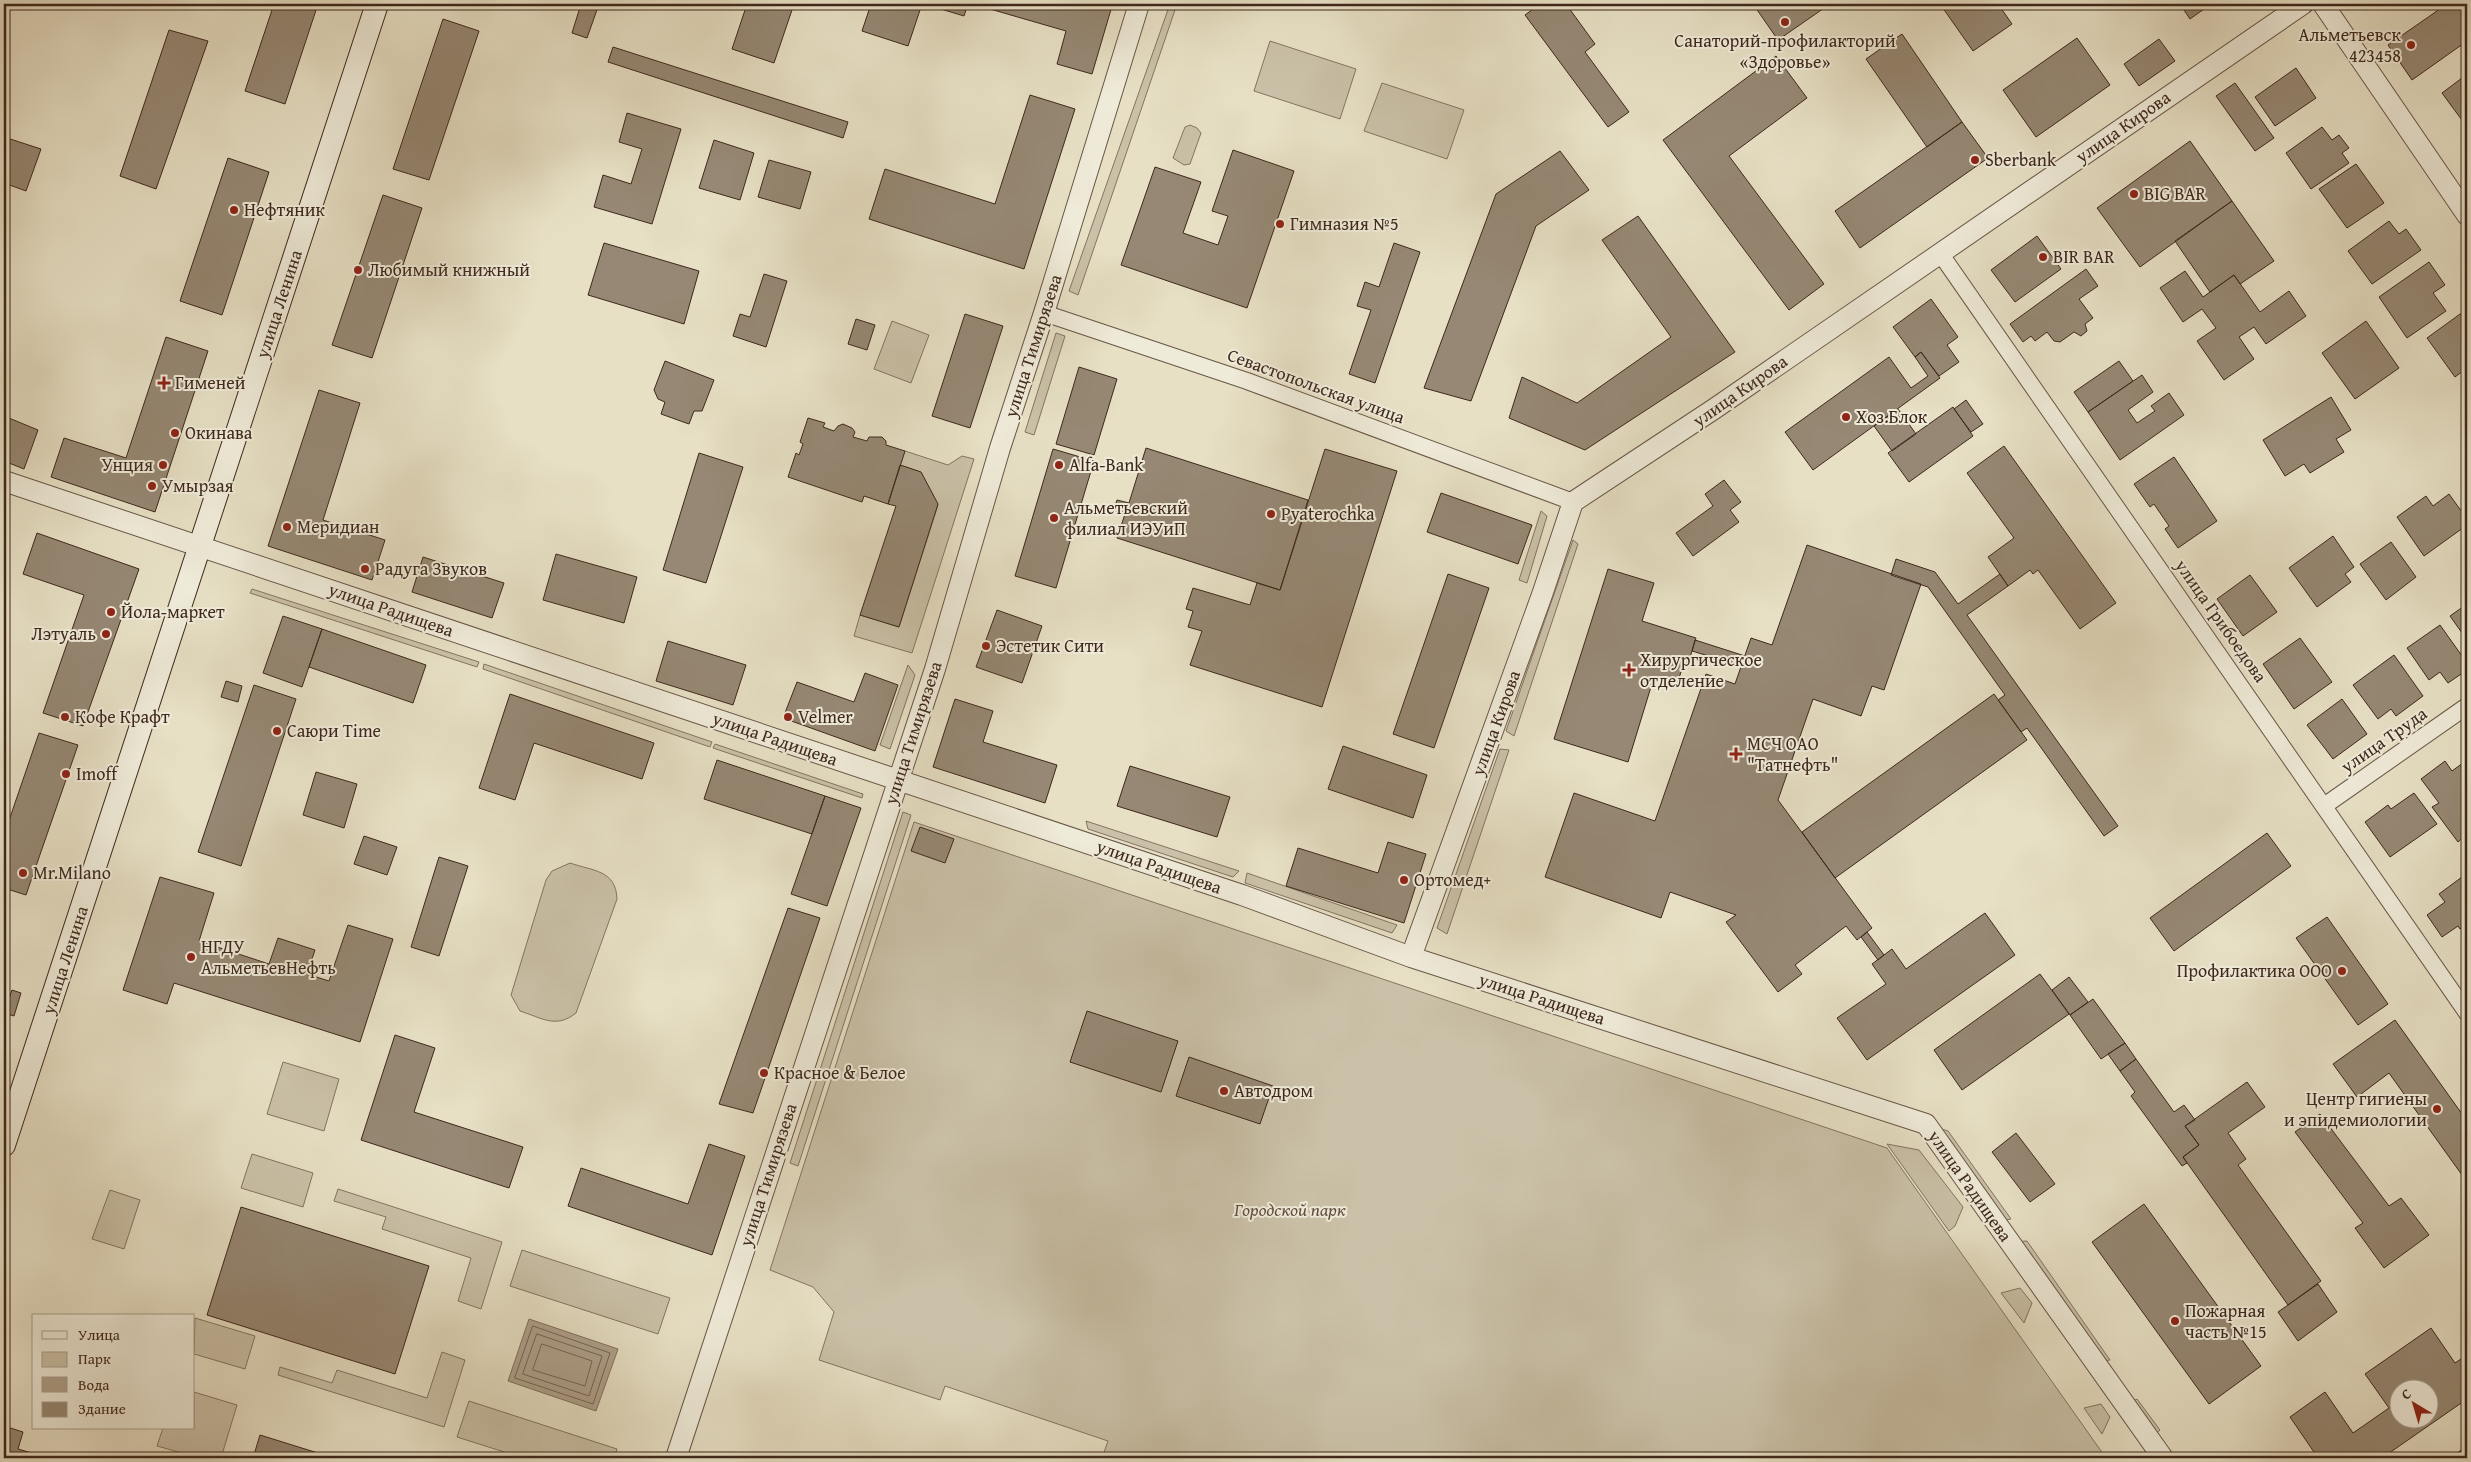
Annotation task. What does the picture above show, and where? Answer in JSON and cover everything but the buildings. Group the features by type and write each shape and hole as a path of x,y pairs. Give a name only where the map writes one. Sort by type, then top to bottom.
{"main road":[{"name":"улица Ленина","path":"5,1140 377,4"}],"street":[{"name":"улица Тимирязева","path":"676,1458 935,668 1000,448 1044,313 1138,4"},
{"name":"улица Кирова","path":"1411,957 1543,592 1573,502 1714,409 2303,4"},
{"path":"2323,4 2467,215"},
{"name":"улица Грибоедова","path":"1940,253 2467,1013"},
{"name":"Севастопольская улица","path":"1044,313 1246,381 1573,502"},
{"name":"улица Радищева","path":"4,481 1242,895 1411,957 1926,1124 2162,1458"},
{"name":"улица Труда","path":"2324,806 2467,706"}],"green space":[{"path":"1170,4 1177,4 1078,295 1069,291"},
{"path":"1270,41 1356,69 1340,119 1254,91"},
{"path":"1382,83 1464,110 1447,159 1364,131"},
{"path":"1190,125 1197,128 1201,133 1190,164 1184,165 1173,158 1185,127"},
{"path":"892,321 929,335 911,383 874,369"},
{"path":"1056,333 1065,336 1034,435 1025,432"},
{"path":"905,451 948,465 962,456 974,459 912,653 854,636 860,615 899,627 938,505 921,472 900,465"},
{"path":"1541,511 1547,516 1527,583 1519,580"},
{"path":"1573,540 1578,544 1514,736 1506,731"},
{"path":"252,589 479,662 477,667 250,593"},
{"path":"484,664 712,742 710,747 483,669"},
{"path":"908,665 915,675 890,749 880,745"},
{"path":"715,744 863,794 862,798 713,748"},
{"path":"1500,749 1509,750 1447,934 1437,928"},
{"path":"903,812 911,815 798,1166 790,1163"},
{"path":"1086,821 1239,871 1233,877 1088,829"},
{"name":"Городской парк","path":"914,822 1887,1148 2106,1458 1102,1458 1108,1441 945,1386 940,1400 819,1360 834,1312 813,1287 770,1270"},
{"path":"570,863 595,870 608,877 616,889 617,899 576,1013 569,1018 549,1021 520,1011 511,995 546,880 552,871"},
{"path":"1247,873 1397,925 1392,933 1245,883"},
{"path":"283,1062 339,1079 324,1131 267,1114"},
{"path":"1926,1124 1948,1131 2011,1219 1995,1222"},
{"path":"1887,1144 1919,1150 1963,1207 1955,1226 1949,1231"},
{"path":"252,1154 313,1173 303,1207 241,1188"},
{"path":"338,1189 502,1242 481,1309 458,1301 471,1258 382,1229 386,1217 334,1201"},
{"path":"110,1190 140,1200 124,1249 92,1239"},
{"path":"2027,1241 2110,1360 2094,1362 2010,1242"},
{"path":"522,1250 670,1298 658,1334 510,1286"},
{"path":"2020,1288 2032,1303 2024,1323 2001,1293"},
{"path":"195,1318 255,1336 245,1369 195,1354"},
{"path":"442,1352 465,1360 444,1427 278,1375 280,1367 332,1383 337,1370 427,1398"},
{"path":"195,1392 237,1405 221,1458 200,1458 157,1446 162,1430 195,1430"},
{"path":"2137,1399 2160,1430 2149,1440 2125,1405"},
{"path":"469,1401 617,1449 614,1458 523,1458 457,1437"},
{"path":"2101,1404 2110,1417 2102,1434 2084,1408"}],"water":[{"path":"529,1319 618,1349 596,1411 508,1381"}],"place":[{"name":"Санаторий-профилакторий «Здоровье»","path":"1785,22"},
{"name":"Альметьевск 423458","path":"2411,45"},
{"name":"Sberbank","path":"1975,160"},
{"name":"BIG BAR","path":"2134,194"},
{"name":"Нефтяник","path":"234,210"},
{"name":"Гимназия №5","path":"1280,224"},
{"name":"BIR BAR","path":"2043,257"},
{"name":"Любимый книжный","path":"358,270"},
{"name":"Гименей","path":"164,383"},
{"name":"Хоз.Блок","path":"1846,417"},
{"name":"Окинава","path":"175,433"},
{"name":"Унция","path":"163,465"},
{"name":"Alfa-Bank","path":"1059,465"},
{"name":"Умырзая","path":"152,486"},
{"name":"Pyaterochka","path":"1271,514"},
{"name":"Альметьевский филиал ИЭУиП","path":"1054,518"},
{"name":"Меридиан","path":"287,527"},
{"name":"Радуга Звуков","path":"365,569"},
{"name":"Йола-маркет","path":"111,612"},
{"name":"Лэтуаль","path":"106,634"},
{"name":"Эстетик Сити","path":"986,646"},
{"name":"Хирургическое отделение","path":"1629,670"},
{"name":"Кофе Крафт","path":"65,717"},
{"name":"Velmer","path":"788,717"},
{"name":"Саюри Time","path":"277,731"},
{"name":"МСЧ ОАО \"Татнефть\"","path":"1736,754"},
{"name":"Imoff","path":"66,774"},
{"name":"Mr.Milano","path":"23,873"},
{"name":"Ортомед+","path":"1404,880"},
{"name":"НГДУ АльметьевНефть","path":"191,957"},
{"name":"Профилактика ООО","path":"2342,971"},
{"name":"Красное & Белое","path":"764,1073"},
{"name":"Автодром","path":"1224,1091"},
{"name":"Центр гигиены и эпидемиологии","path":"2437,1109"},
{"name":"Пожарная часть №15","path":"2175,1321"}]}
